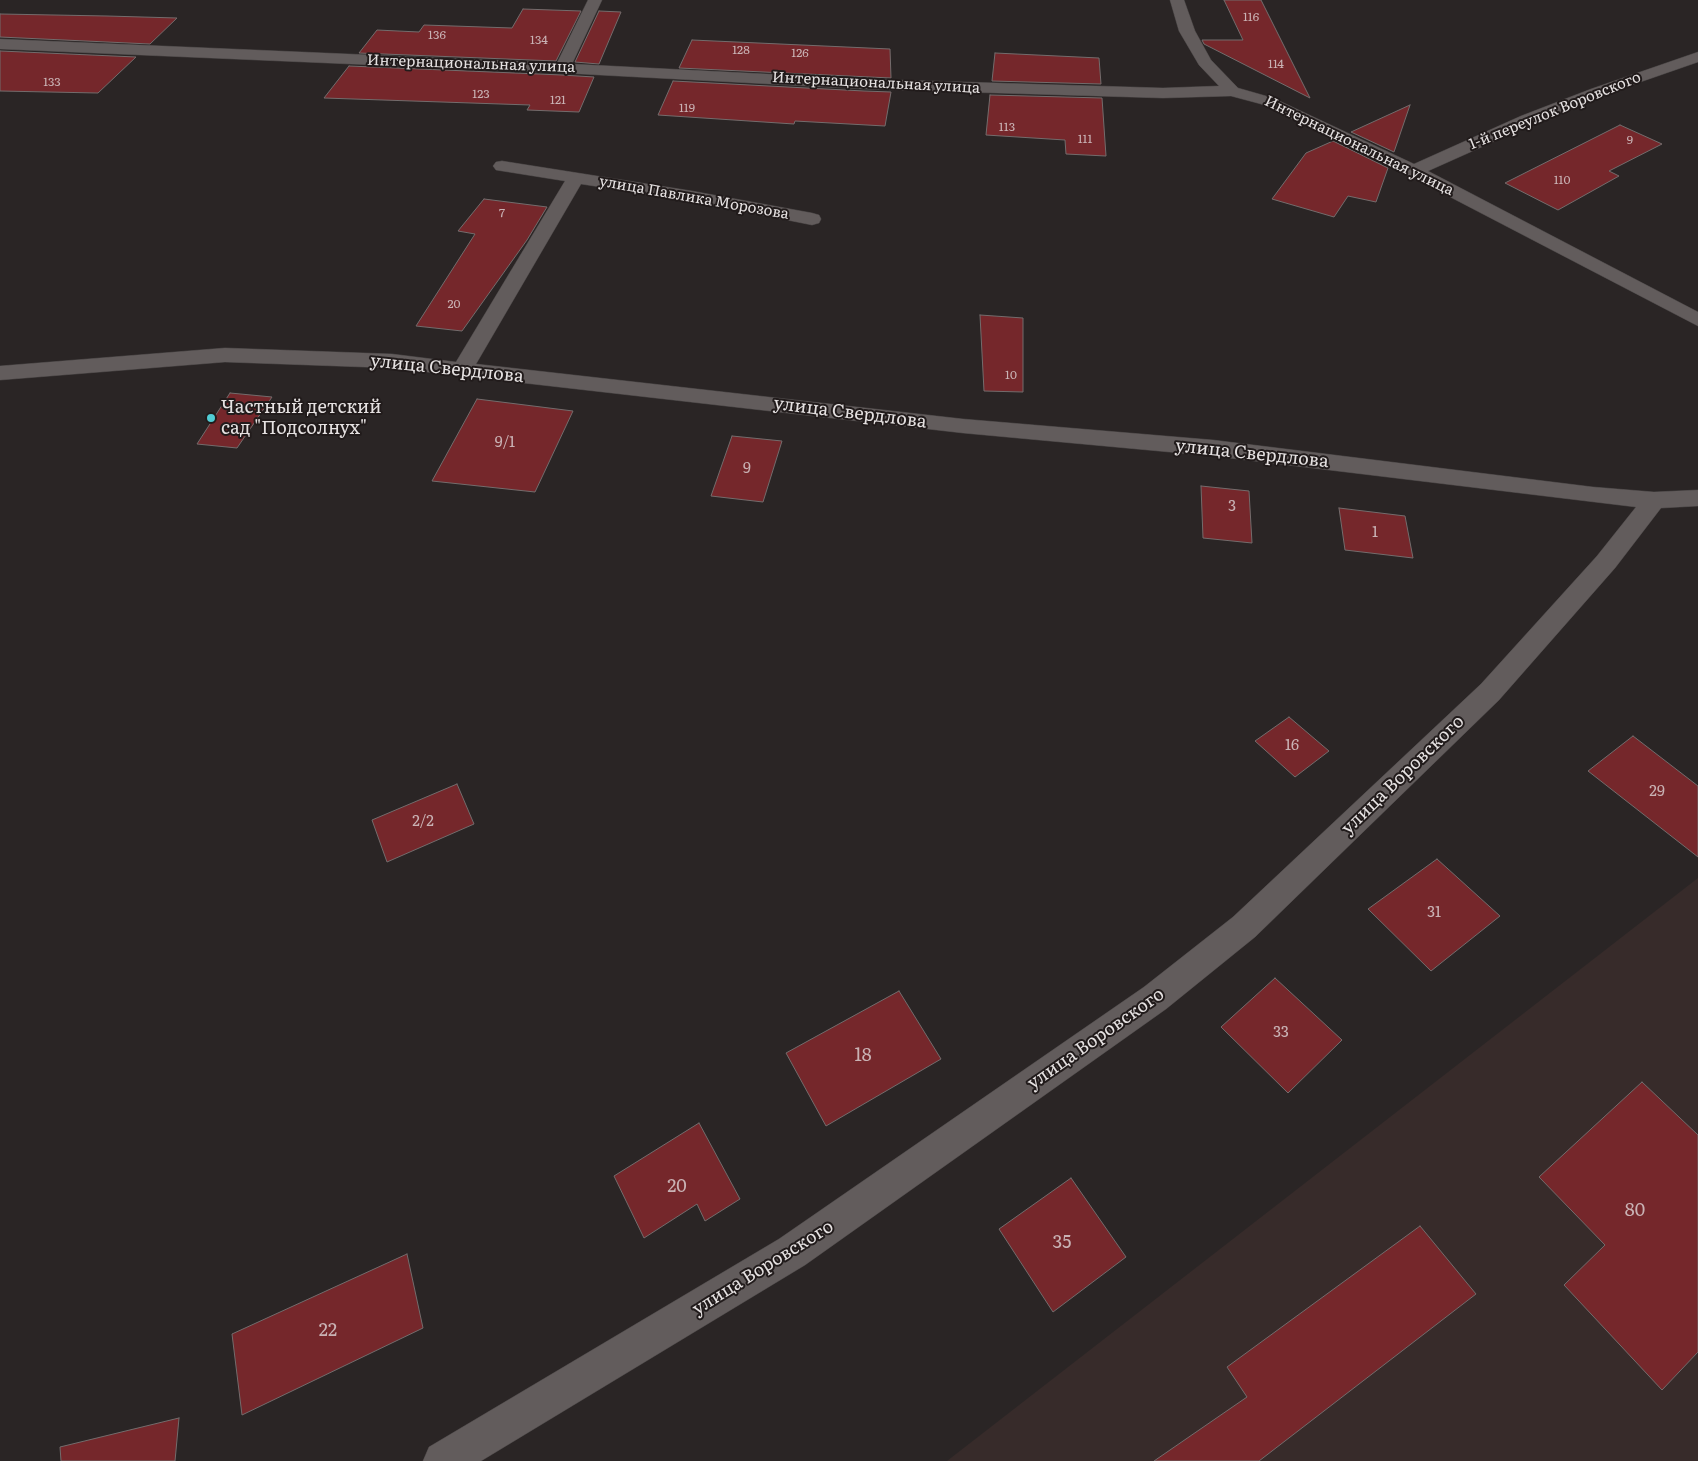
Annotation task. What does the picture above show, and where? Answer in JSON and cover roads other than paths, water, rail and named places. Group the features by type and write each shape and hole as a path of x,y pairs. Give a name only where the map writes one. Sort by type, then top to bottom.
{"street":[{"path":"562,68 595,0"},
{"path":"1176,0 1187,31 1205,62 1232,91"},
{"name":"Интернациональная улица","path":"0,44 1010,89 1163,93 1232,91 1272,103 1414,171 1698,320"},
{"name":"1-й переулок Воровского","path":"1414,171 1571,102 1698,57"},
{"name":"улица Павлика Морозова","path":"502,166 692,196 812,219"},
{"name":"улица Павлика Морозова","path":"462,370 576,178"},
{"name":"улица Свердлова","path":"0,373 225,355 392,362 963,426 1213,448 1593,495 1654,500 1698,498"},
{"name":"улица Воровского","path":"444,1461 792,1252 1155,998 1244,927 1490,692 1606,562 1654,500"}],"place":[{"name":"Частный детский сад \"Подсолнух\"","path":"211,418"}]}
